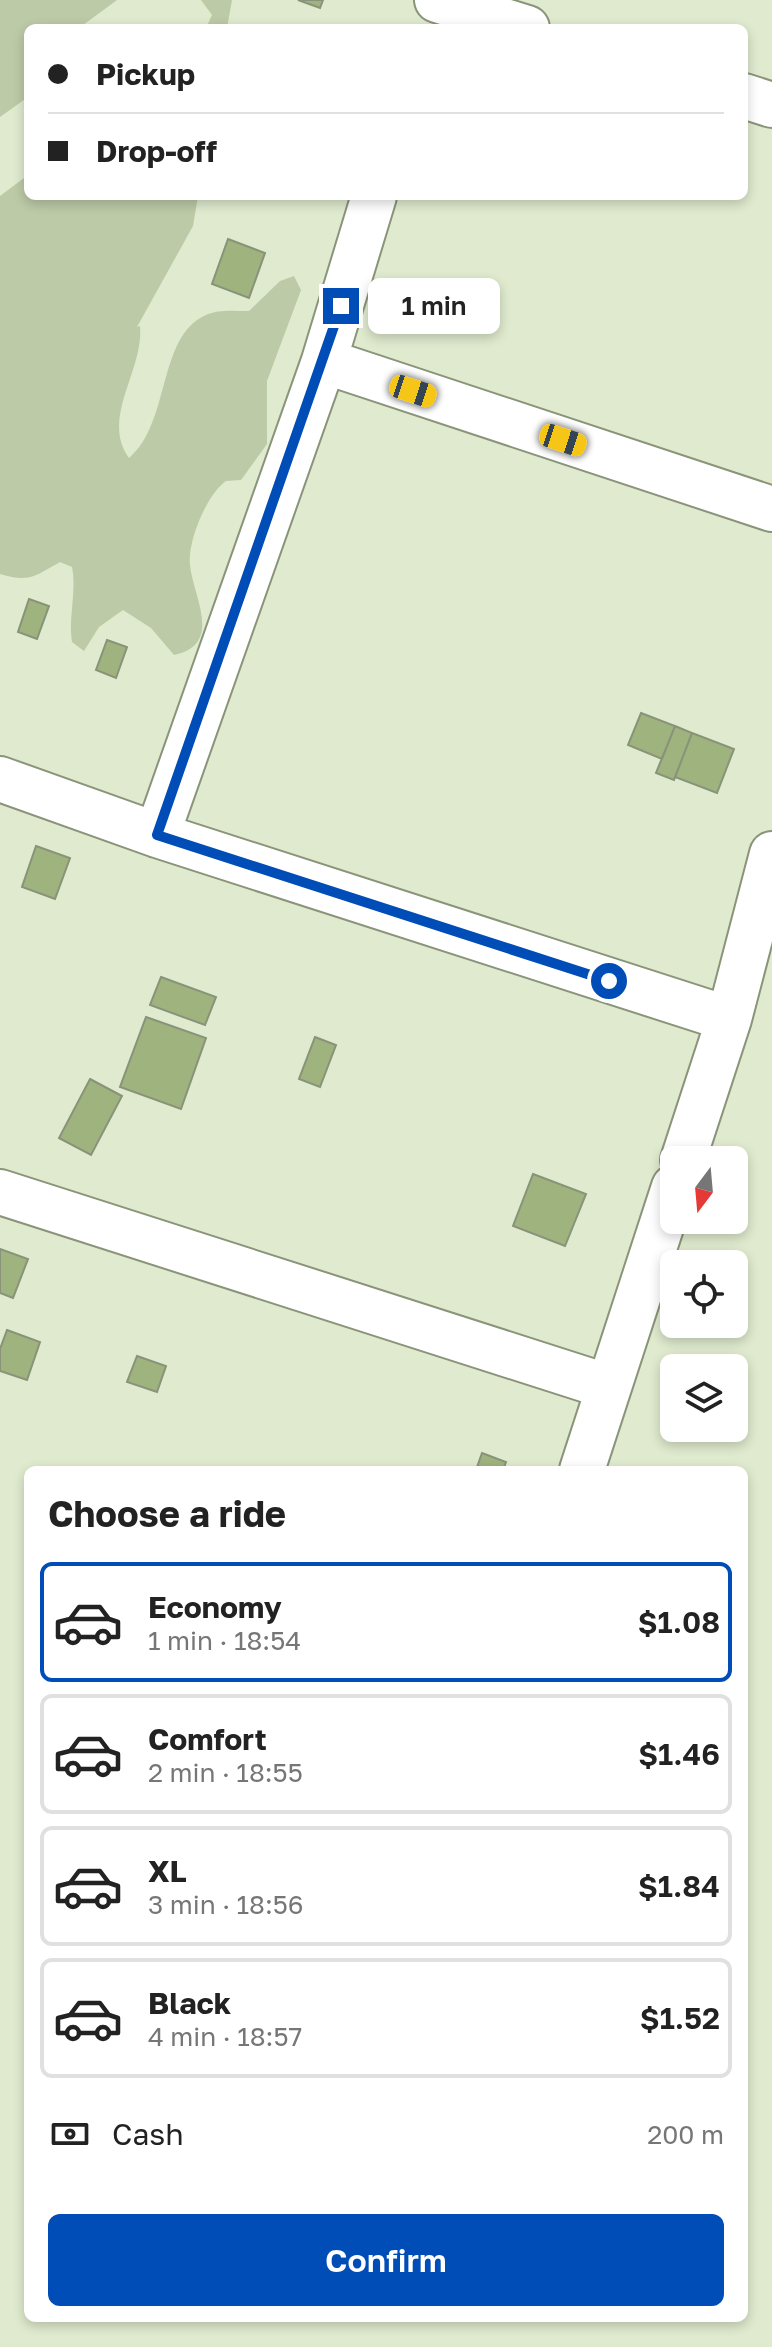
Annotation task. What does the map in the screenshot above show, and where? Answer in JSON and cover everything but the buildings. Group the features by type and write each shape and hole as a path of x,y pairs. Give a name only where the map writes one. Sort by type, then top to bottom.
{"street":[{"path":"427,24 436,0 514,24"},
{"path":"748,97 772,105"},
{"path":"157,835 324,361 373,200"},
{"path":"324,361 772,509"},
{"path":"0,779 157,835 729,1019"},
{"path":"688,1146 729,1019 772,854"},
{"path":"0,1192 609,1387"},
{"path":"583,1466 660,1230"}],"green space":[{"path":"0,0 117,0 84,24 24,24 24,100 0,117"},
{"path":"201,0 232,0 228,24 208,24 212,15"},
{"path":"24,178 24,200 197,200 193,226 137,327 140,326 136,360 119,427 121,443 129,458 152,424 171,360 190,326 211,313 249,311 280,281 294,276 301,290 267,381 267,444 241,480 226,481 219,487 205,507 195,532 190,565 202,630 198,641 174,655 151,628 123,610 99,627 84,651 72,642 72,567 60,562 25,578 0,574 0,196"}],"route":[{"path":"341,306 157,835 609,981"}]}
